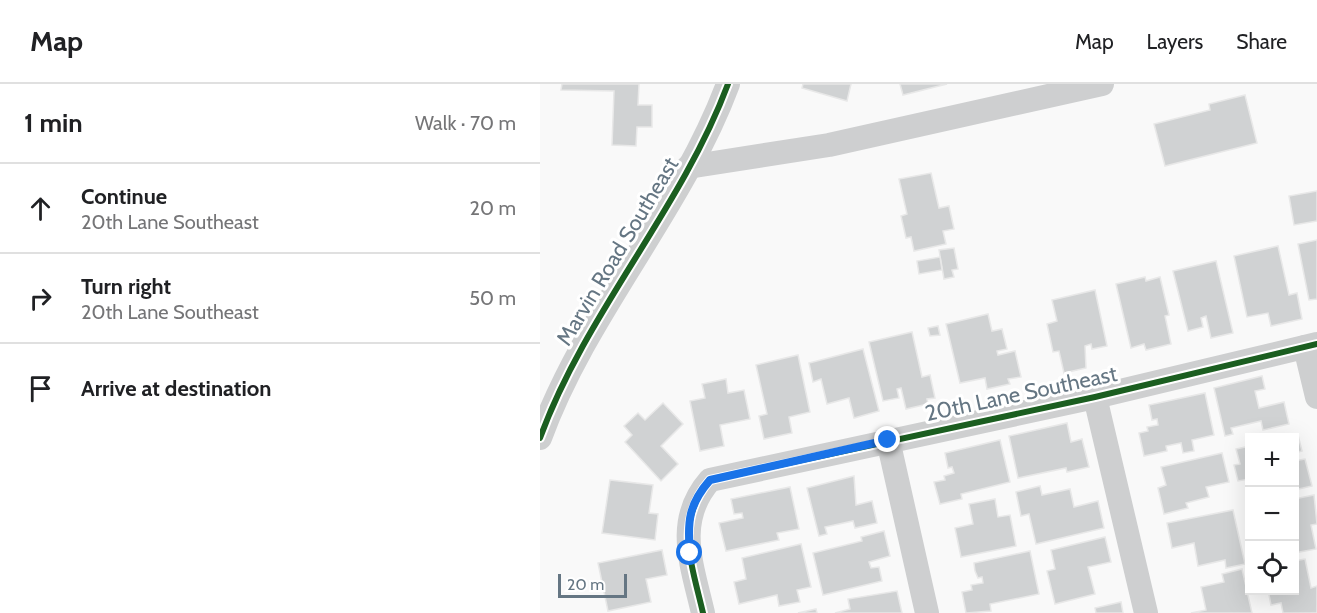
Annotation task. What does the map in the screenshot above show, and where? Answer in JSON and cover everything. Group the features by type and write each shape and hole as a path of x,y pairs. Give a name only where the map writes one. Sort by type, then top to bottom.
{"street":[{"name":"Marvin Road Southeast","path":"540,438 574,358 688,167 728,84"},
{"path":"688,167 829,146 1102,84"},
{"path":"1311,346 1317,396"},
{"name":"20th Lane Southeast","path":"703,613 690,553 688,523 697,495 710,480 1311,346"},
{"path":"1095,396 1146,613"},
{"path":"888,440 927,613"}],"building":[{"path":"562,84 639,84 638,105 652,105 652,127 637,127 636,146 612,145 614,91 561,90"},
{"path":"803,84 851,84 847,101 802,88"},
{"path":"900,84 947,84 903,95"},
{"path":"1245,95 1257,143 1165,166 1154,124 1210,110 1209,104"},
{"path":"931,173 939,208 949,206 954,229 943,231 946,244 914,251 911,237 906,238 901,216 907,214 899,179"},
{"path":"1317,191 1317,221 1294,225 1289,196"},
{"path":"1317,240 1317,299 1309,300 1298,244"},
{"path":"1278,246 1289,295 1297,293 1302,319 1271,326 1268,313 1247,317 1234,256"},
{"path":"954,248 958,269 952,270 954,277 944,279 939,250"},
{"path":"940,257 942,270 919,274 917,261"},
{"path":"1216,261 1233,333 1211,338 1206,316 1201,318 1203,327 1188,331 1173,271"},
{"path":"1145,277 1146,281 1160,277 1169,315 1165,316 1171,344 1146,350 1144,344 1131,348 1116,284"},
{"path":"1095,290 1107,346 1092,349 1091,344 1085,346 1086,368 1064,373 1059,351 1053,352 1047,324 1057,321 1052,300"},
{"path":"988,314 992,331 1002,329 1007,349 997,351 998,355 1015,351 1021,377 1008,379 1010,384 987,389 985,378 960,383 946,324"},
{"path":"938,326 940,335 930,336 928,328"},
{"path":"912,332 922,377 930,375 935,398 927,399 928,404 906,409 901,388 897,389 899,398 883,401 869,342"},
{"path":"863,349 879,411 854,418 849,398 827,404 821,379 813,382 809,363"},
{"path":"798,355 810,412 789,417 792,433 764,439 759,416 767,414 756,365"},
{"path":"1262,376 1265,389 1255,391 1259,408 1284,402 1289,424 1263,430 1261,421 1231,428 1233,434 1225,436 1214,388"},
{"path":"726,379 728,393 744,390 750,419 720,425 724,446 700,451 690,401 705,398 702,384"},
{"path":"1205,393 1214,435 1192,440 1194,451 1183,453 1181,443 1166,446 1167,451 1144,456 1139,433 1148,431 1147,427 1158,425 1157,419 1152,420 1149,405"},
{"path":"663,403 683,424 661,446 678,464 661,481 625,442 632,435 624,426 638,413 645,420"},
{"path":"1067,423 1071,442 1082,439 1089,467 1067,472 1066,468 1018,478 1009,436"},
{"path":"1000,440 1010,482 961,494 962,499 940,504 934,482 945,480 944,476 954,473 952,467 948,468 945,453"},
{"path":"1245,447 1245,480 1238,481 1234,465 1240,464 1236,449"},
{"path":"1222,453 1229,482 1206,487 1209,497 1186,503 1188,508 1164,514 1158,488 1166,485 1161,467"},
{"path":"1305,459 1312,486 1299,489 1299,460"},
{"path":"854,476 856,505 872,501 877,523 855,528 853,521 825,527 827,534 819,536 807,488"},
{"path":"610,480 653,485 649,513 658,514 655,540 602,533"},
{"path":"1040,486 1042,495 1070,489 1074,507 1098,501 1104,528 1036,544 1029,514 1021,516 1016,492"},
{"path":"790,487 799,529 777,533 779,540 726,551 719,523 743,518 742,513 734,514 731,499"},
{"path":"1314,495 1317,524 1311,525 1316,549 1299,552 1299,541 1299,498"},
{"path":"995,499 998,517 1010,515 1016,546 961,557 955,528 973,524 969,504"},
{"path":"1233,510 1245,564 1226,568 1225,560 1198,566 1194,543 1172,548 1167,523"},
{"path":"884,531 890,556 869,562 871,568 879,567 882,581 823,595 813,553 862,541 861,537"},
{"path":"1105,537 1111,562 1088,567 1095,594 1055,604 1047,571 1055,569 1051,550"},
{"path":"801,544 811,587 797,590 800,602 779,606 777,595 739,604 734,582 746,579 742,558"},
{"path":"662,550 667,575 646,579 651,602 608,611 598,563"},
{"path":"1030,551 1039,594 990,604 991,611 966,613 962,592 972,590 971,585 983,583 982,577 978,578 974,563"},
{"path":"1305,559 1311,588 1317,586 1317,613 1283,613 1281,603 1271,605 1269,595 1299,595 1299,560"},
{"path":"1242,569 1245,595 1248,595 1252,613 1191,613 1206,610 1201,587 1224,582 1222,574"},
{"path":"897,591 902,613 835,613 850,609 848,599"},
{"path":"1121,602 1123,613 1096,613 1095,608"},
{"path":"816,609 817,613 798,613"}],"cycle path":[{"path":"540,438 559,392 582,347 685,175 728,84"},
{"path":"703,613 691,561 689,527 692,511 710,480 1095,397 1317,344"}],"route":[{"path":"690,553 688,523 697,495 710,480 888,440"}]}
